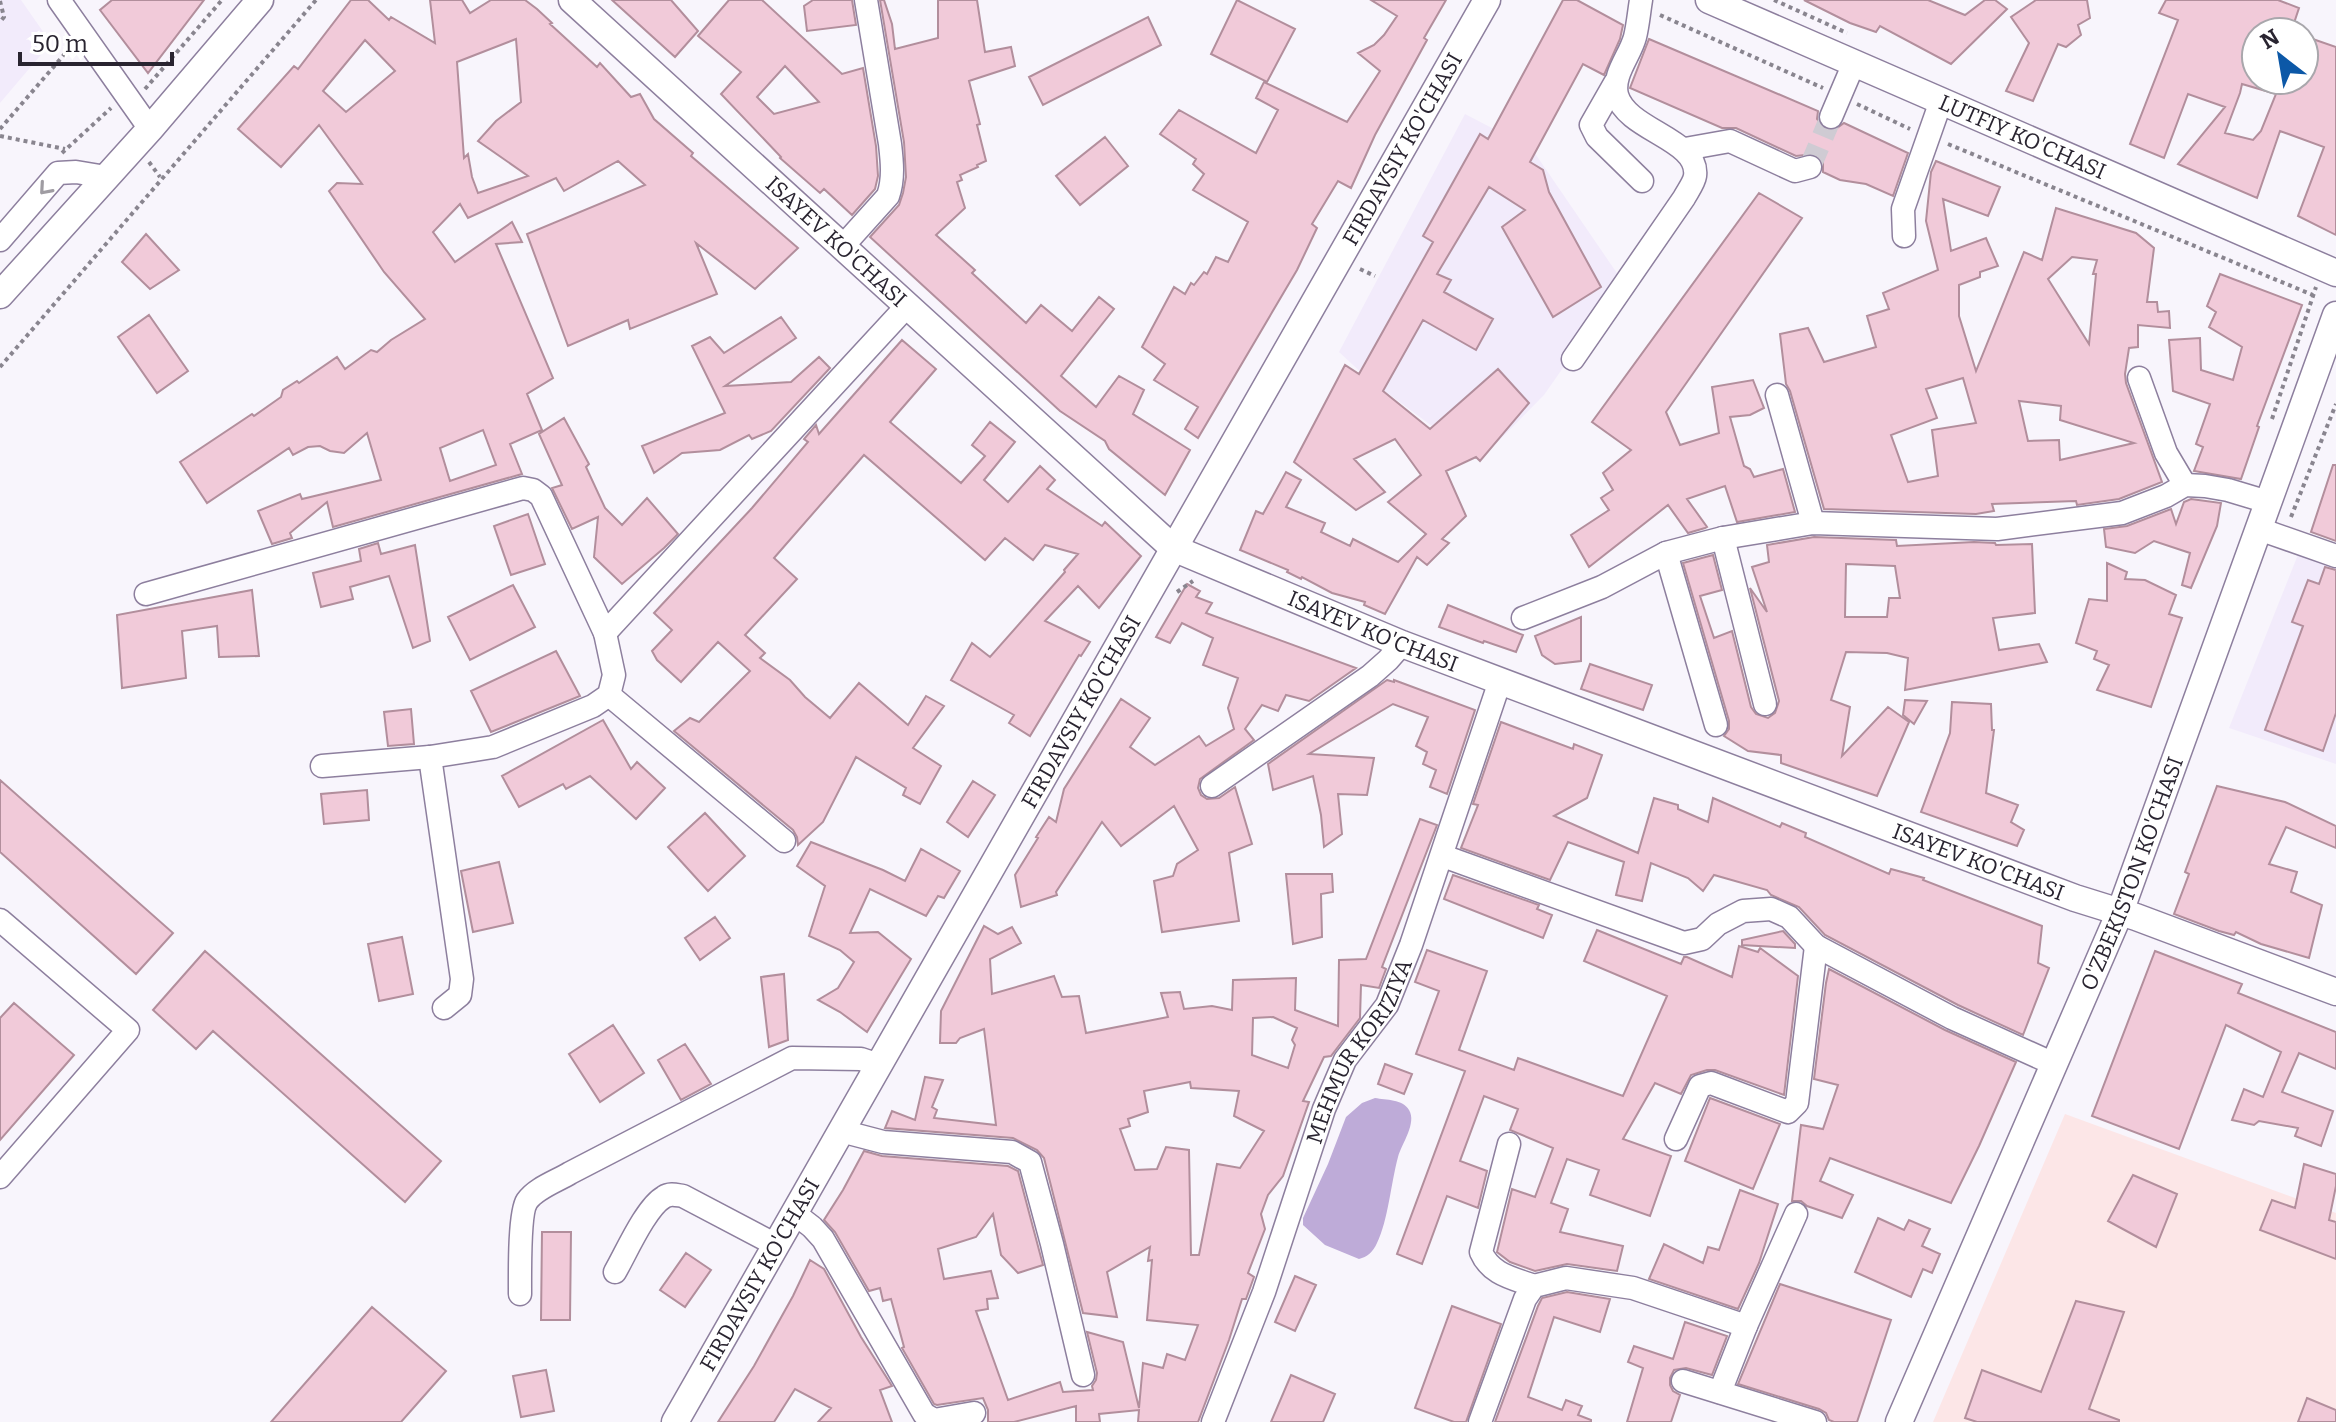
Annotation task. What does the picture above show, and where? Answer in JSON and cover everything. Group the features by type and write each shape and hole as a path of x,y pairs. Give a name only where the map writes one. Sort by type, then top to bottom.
{"main road":[{"path":"0,295 150,129 260,0"},
{"name":"ISAYEV KO'CHASI","path":"572,0 1173,548 1402,644 2075,898 2336,992"},
{"name":"FIRDAVSIY KO'CHASI","path":"675,1422 1487,0"},
{"name":"LUTFIY KO'CHASI","path":"1709,0 2329,270"},
{"name":"O'ZBEKISTON KO'CHASI","path":"1899,1422 2120,912 2271,533 2268,502 2330,307"}],"street":[{"path":"59,0 150,129"},
{"path":"843,246 888,196 891,188 891,152 866,0"},
{"path":"1641,3 1635,39 1591,125 1597,137 1642,181"},
{"path":"1831,117 1854,63"},
{"path":"1573,359 1684,198 1695,176 1685,149 1638,123 1618,99 1615,83"},
{"path":"1904,236 1903,209 1941,101"},
{"path":"1685,149 1730,141 1795,171 1810,167"},
{"path":"0,240 58,173 76,172 106,177"},
{"path":"605,633 907,306"},
{"path":"2139,378 2166,453 2185,485"},
{"path":"1777,395 1813,523"},
{"path":"1523,618 1602,587 1666,553 1723,538 1813,523 1997,529 2122,513 2185,485 2228,490 2268,502"},
{"path":"146,594 523,488 541,496 605,633 614,675 609,695 593,706 493,747 430,757 322,766"},
{"path":"2271,533 2336,556"},
{"path":"1723,538 1765,704"},
{"path":"1666,553 1716,725"},
{"path":"1212,786 1370,676 1402,644"},
{"name":"MEHMUR KORIZIYA","path":"1213,1422 1264,1292 1324,1109 1345,1060 1387,1005 1411,945 1500,681"},
{"path":"609,695 784,841"},
{"path":"430,757 462,979 460,995 444,1008"},
{"path":"1443,856 1684,943 1702,939 1718,924 1743,911 1771,909 1789,917 1816,946 1952,1018 2054,1064"},
{"path":"0,920 128,1030 0,1177"},
{"path":"1676,1139 1700,1086 1705,1083 1788,1112 1793,1109 1797,1103 1816,946"},
{"path":"520,1294 523,1219 526,1202 535,1194 792,1058 861,1059 879,1065"},
{"path":"841,1131 883,1142 1012,1152 1030,1162 1083,1375"},
{"path":"1509,1144 1481,1252 1486,1264 1495,1271 1534,1286 1566,1278 1633,1288 1746,1326"},
{"path":"615,1272 649,1210 663,1197 671,1195 683,1196 776,1245"},
{"path":"794,1213 823,1239 924,1414 934,1420 974,1413"},
{"path":"1720,1392 1796,1214"},
{"path":"1480,1422 1525,1299 1534,1286"},
{"path":"1683,1381 1815,1422"}],"path":[{"path":"0,367 316,0"},
{"path":"0,1 4,17 0,22"},
{"path":"1641,3 1928,136 2313,295 2330,307"},
{"path":"0,129 69,49"},
{"path":"0,136 65,149"},
{"path":"2270,423 2313,295 2329,270"},
{"path":"2271,533 2336,404"},
{"path":"1175,593 1214,566"}],"shaded area":[{"path":"0,0 21,0 51,43 0,103"},
{"path":"1465,114 1532,149 1623,282 1544,395 1479,461 1366,377 1339,352"},
{"path":"2299,552 2336,564 2336,764 2229,728"},
{"path":"1375,1098 1403,1104 1409,1110 1411,1121 1398,1157 1381,1234 1372,1251 1359,1259 1325,1245 1303,1225 1303,1218 1346,1117 1362,1103"},
{"path":"2065,1114 2336,1213 2336,1422 1933,1422"}],"building":[{"path":"112,0 204,0 148,73 100,10"},
{"path":"351,0 368,0 389,20 391,17 435,43 430,0 462,0 470,13 491,0 525,0 597,67 600,63 631,97 640,94 654,119 693,153 691,156 798,248 755,289 696,243 717,294 630,329 628,320 568,346 527,234 645,185 618,161 564,191 556,178 468,218 460,204 433,232 455,262 512,222 522,242 496,244 553,378 527,394 542,430 510,444 522,474 333,527 327,502 290,533 292,538 272,544 258,511 300,494 302,499 381,480 367,433 344,453 320,446 308,447 293,455 289,448 207,503 180,462 252,414 254,416 281,397 283,390 337,357 345,369 371,350 377,352 425,319 384,272 329,191 337,183 362,184 319,125 281,167 238,129 294,66 298,69","holes":["516,39 521,102 496,121 478,141 528,176 478,193 468,154 464,158 457,62","365,40 395,71 346,112 323,91","483,430 496,465 450,481 440,448"]},
{"path":"612,0 671,0 698,31 675,57"},
{"path":"729,0 762,0 842,74 863,68 878,176 875,189 852,215 824,189 820,193 780,158 721,94 741,72 698,36","holes":["785,66 819,102 774,114 757,97"]},
{"path":"813,0 852,0 856,25 807,31 804,6"},
{"path":"880,0 884,0 892,24 895,49 938,38 938,0 977,0 985,52 1011,47 1015,66 969,81 986,161 960,175 962,180 957,182 965,208 936,235 1026,323 1041,305 1072,331 1099,297 1114,309 1061,376 1096,407 1119,376 1144,390 1133,414 1190,450 1165,495 1109,449 1105,441 1060,411 870,237 899,205 906,177 904,142"},
{"path":"1237,0 1295,29 1267,82 1211,54"},
{"path":"1371,0 1446,0 1424,38 1427,40 1375,135 1351,188 1338,181 1312,224 1317,228 1297,270 1198,438 1185,429 1198,407 1154,380 1165,364 1142,347 1174,287 1185,294 1191,283 1194,285 1204,272 1207,274 1216,257 1228,262 1248,222 1193,190 1204,174 1193,164 1196,159 1160,134 1179,110 1256,153 1278,110 1256,98 1264,82 1347,122 1380,71 1358,53 1374,45 1397,16"},
{"path":"1563,0 1577,0 1623,25 1604,75 1583,64 1530,162 1543,170 1549,192 1601,287 1553,317 1502,227 1525,210 1489,187 1437,274 1451,280 1444,292 1493,319 1476,350 1423,320 1383,391 1430,429 1498,369 1529,403 1480,461 1476,457 1446,471 1466,516 1442,539 1449,543 1427,565 1417,557 1385,614 1364,605 1365,602 1332,593 1240,550 1256,511 1263,514 1286,472 1301,480 1286,507 1325,523 1321,532 1350,546 1353,539 1398,562 1426,534 1388,502 1421,475 1395,439 1354,459 1385,492 1356,510 1294,462 1345,365 1359,374 1433,242 1423,236 1480,134 1488,139"},
{"path":"1804,0 1928,0 1965,15 1985,0 1995,0 2007,9 1951,64 1880,26 1876,32"},
{"path":"2036,0 2087,0 2090,18 2078,25 2081,35 2066,47 2058,44 2033,101 2006,91 2029,43 2011,17"},
{"path":"2166,0 2278,0 2299,8 2296,16 2240,16 2240,93 2225,133 2253,140 2261,131 2275,96 2320,96 2320,42 2336,47 2336,235 2298,216 2324,147 2280,131 2257,198 2178,164 2225,107 2188,94 2164,158 2130,144 2178,20 2159,13"},
{"path":"1148,17 1161,45 1043,105 1029,77"},
{"path":"1649,39 1818,111 1817,119 1825,129 1833,131 1844,123 1908,153 1893,196 1866,184 1840,180 1823,172 1823,163 1814,154 1796,156 1736,128 1722,128 1630,88"},
{"path":"1105,137 1128,166 1080,205 1056,176"},
{"path":"1936,161 2000,187 1988,216 1943,199 1951,251 1986,238 1998,266 1980,272 1980,277 1959,285 1959,316 1976,371 2024,252 2042,260 2056,208 2136,233 2154,248 2147,302 2157,302 2158,312 2169,311 2170,328 2138,325 2138,347 2129,348 2125,374 2162,482 2119,499 2077,505 2076,501 1992,504 1994,511 1976,514 1824,509 1786,384 1780,334 1808,328 1824,362 1876,347 1867,316 1889,309 1883,293 1938,270 1926,221 1931,172","holes":["2072,257 2097,260 2093,274 2096,274 2089,344 2048,279","1963,378 1976,423 1932,430 1938,476 1908,482 1891,435 1937,418 1926,389","2019,401 2061,406 2060,420 2134,443 2060,460 2059,440 2028,441"]},
{"path":"1759,193 1802,218 1666,412 1680,445 1719,433 1712,387 1753,380 1764,408 1750,415 1730,417 1744,466 1750,469 1754,477 1783,469 1795,512 1737,522 1725,486 1687,499 1707,527 1688,533 1668,505 1589,567 1571,535 1609,510 1601,498 1613,490 1603,473 1631,450 1592,422"},
{"path":"146,234 179,270 150,289 122,262"},
{"path":"2220,274 2302,305 2257,426 2241,479 2194,471 2203,447 2196,444 2210,404 2173,391 2169,340 2200,338 2201,370 2233,380 2242,347 2209,327 2216,312 2207,306"},
{"path":"149,315 188,371 157,393 118,337"},
{"path":"781,317 796,338 725,386 791,382 819,357 830,368 771,431 752,439 749,435 720,450 682,453 654,473 642,446 725,413 692,346 710,337 724,353"},
{"path":"902,340 936,369 890,422 961,483 985,456 972,445 990,422 1015,442 984,480 1008,502 1040,466 1055,480 1047,489 1102,526 1105,522 1141,556 1099,608 1078,586 1045,621 1090,642 1030,736 1009,723 1014,715 951,680 972,643 990,657 1078,554 1045,545 1033,560 1005,538 985,560 864,455 774,558 797,579 745,635 765,653 760,658 790,680 830,718 859,683 908,725 926,696 944,706 913,748 941,766 920,804 903,795 906,788 856,757 823,822 798,845 793,830 674,731 690,718 699,722 750,671 718,642 681,682 657,660 652,651 672,630 654,613 752,508 808,442 804,439 816,425 819,434"},
{"path":"564,418 589,464 586,467 605,508 622,525 647,498 678,534 622,584 594,557 598,517 572,529 552,488 562,485 539,434"},
{"path":"2333,465 2336,465 2336,541 2311,532"},
{"path":"2191,499 2221,503 2217,526 2191,588 2182,585 2190,553 2154,541 2135,553 2106,547 2104,529 2127,526 2171,509 2176,524 2184,502"},
{"path":"528,514 545,564 511,575 494,526"},
{"path":"1814,537 1896,540 1897,546 1974,542 2032,544 2035,613 1993,618 1999,650 2039,644 2047,662 1905,690 1908,658 1887,653 1846,652 1831,700 1850,707 1842,756 1888,707 1909,722 1877,796 1781,763 1781,755 1748,751 1724,736 1729,729 1729,721 1683,563 1713,555 1722,590 1700,596 1714,638 1732,631 1751,707 1756,714 1768,718 1775,713 1779,701 1750,588 1767,612 1752,567 1769,562 1767,545","holes":["1846,564 1895,566 1900,598 1889,598 1887,617 1845,617"]},
{"path":"378,543 381,554 415,545 430,641 413,648 389,576 350,587 353,599 321,607 313,573 361,561 359,549"},
{"path":"2107,563 2127,572 2125,579 2145,580 2176,595 2169,614 2182,618 2151,707 2097,690 2109,665 2094,659 2097,651 2076,643 2089,599 2107,601"},
{"path":"2325,567 2336,570 2336,713 2323,751 2265,730 2303,626 2292,622 2308,580 2319,584"},
{"path":"1187,584 1200,591 1196,597 1212,603 1206,613 1356,668 1309,701 1286,695 1278,711 1262,705 1245,729 1254,740 1200,779 1198,788 1207,799 1219,798 1235,787 1252,844 1229,853 1239,921 1162,932 1154,881 1173,876 1177,864 1198,850 1174,806 1121,846 1102,822 1056,892 1057,895 1021,907 1015,875 1049,817 1056,822 1064,789 1121,699 1150,718 1130,747 1155,765 1199,736 1206,746 1234,729 1228,708 1238,678 1203,665 1213,638 1182,623 1170,643 1156,637"},
{"path":"513,585 535,627 470,660 448,617"},
{"path":"252,590 259,656 219,657 217,626 182,631 186,678 122,688 117,615"},
{"path":"1448,605 1523,635 1516,652 1439,627"},
{"path":"1581,617 1581,661 1555,664 1542,655 1535,636"},
{"path":"556,651 580,696 491,732 471,691"},
{"path":"1590,664 1652,685 1643,710 1581,689"},
{"path":"1387,680 1475,710 1447,794 1430,787 1436,770 1423,764 1427,752 1416,746 1428,717 1393,704 1309,754 1374,758 1367,795 1338,794 1342,834 1324,847 1313,776 1273,790 1268,764"},
{"path":"1905,700 1927,701 1914,724 1903,715"},
{"path":"1952,702 1991,704 1994,730 1986,793 2018,805 2011,822 2024,830 2017,846 1921,812 1950,733"},
{"path":"411,709 414,744 388,746 384,712"},
{"path":"603,720 631,769 637,762 665,788 636,819 590,776 566,789 563,784 519,807 502,776"},
{"path":"1501,722 1573,749 1574,744 1602,755 1587,798 1554,816 1638,853 1654,798 1678,805 1678,809 1708,822 1713,798 1780,827 1782,823 1806,833 1805,837 1889,874 1891,869 1924,878 2042,926 2038,963 2049,968 2023,1035 1958,1005 1825,935 1799,907 1771,895 1767,890 1714,875 1703,891 1688,878 1651,863 1642,901 1616,895 1624,862 1568,842 1550,880 1461,848 1478,805 1473,804"},
{"path":"0,780 173,933 136,974 0,852"},
{"path":"973,781 995,795 968,837 947,822"},
{"path":"2217,786 2285,802 2336,826 2336,848 2286,827 2269,864 2297,872 2291,892 2322,905 2309,958 2174,914 2189,874 2185,872"},
{"path":"367,790 369,820 324,824 321,794"},
{"path":"705,813 745,856 708,891 668,847"},
{"path":"1420,819 1437,825 1382,967 1386,969 1379,988 1361,985 1360,1018 1331,1056 1324,1057 1303,1101 1309,1102 1283,1176 1268,1195 1261,1214 1265,1229 1248,1273 1254,1277 1246,1299 1242,1299 1198,1422 1138,1422 1139,1410 1099,1414 1100,1422 1076,1422 1076,1406 1014,1422 988,1422 988,1410 983,1398 934,1404 902,1348 891,1299 883,1301 880,1288 869,1291 835,1232 824,1220 864,1151 882,1156 1008,1166 1018,1171 1043,1265 1018,1273 1001,1255 993,1214 976,1237 938,1249 944,1279 991,1271 998,1298 987,1299 988,1309 976,1311 1008,1400 1060,1382 1063,1392 1093,1390 1097,1373 1087,1332 1123,1342 1139,1408 1143,1363 1163,1368 1167,1354 1185,1360 1198,1325 1147,1320 1152,1260 1148,1261 1150,1247 1107,1272 1117,1317 1083,1313 1044,1158 1037,1150 1013,1138 885,1128 892,1111 915,1120 925,1077 943,1080 932,1107 937,1110 934,1118 996,1125 984,1029 960,1038 956,1043 940,1043 941,1011 984,926 998,934 1012,927 1021,943 990,959 992,994 1054,976 1062,997 1079,996 1086,1033 1168,1017 1161,993 1180,992 1184,1009 1212,1006 1232,1010 1233,980 1296,978 1295,1010 1338,1026 1339,960 1366,959","holes":["1273,1017 1297,1028 1288,1068 1252,1055 1253,1018","1190,1082 1191,1088 1239,1091 1234,1116 1264,1131 1240,1168 1217,1164 1199,1255 1191,1255 1189,1150 1166,1147 1157,1169 1135,1170 1120,1129 1130,1126 1128,1119 1148,1112 1144,1091"]},
{"path":"811,842 905,881 921,849 960,871 944,898 938,896 926,916 870,889 850,933 878,932 911,959 867,1032 818,1000 838,988 854,962 840,950 809,936 825,886 797,866"},
{"path":"499,862 513,923 473,932 461,871"},
{"path":"1286,874 1332,874 1333,892 1321,894 1322,937 1293,944"},
{"path":"1453,875 1539,905 1537,909 1552,915 1543,938 1444,899"},
{"path":"715,917 730,938 700,960 685,938"},
{"path":"1597,930 1681,964 1687,957 1732,977 1739,946 1758,952 1760,948 1798,976 1784,1095 1715,1070 1691,1075 1681,1094 1655,1083 1623,1139 1671,1156 1650,1216 1590,1195 1599,1170 1567,1159 1551,1203 1568,1209 1560,1232 1623,1246 1617,1271 1567,1264 1535,1271 1510,1262 1497,1252 1512,1189 1535,1197 1553,1148 1510,1130 1518,1109 1484,1096 1460,1161 1487,1171 1478,1208 1447,1196 1422,1264 1397,1254 1465,1071 1416,1054 1439,991 1415,982 1427,950 1487,971 1459,1050 1514,1070 1518,1058 1623,1096 1667,996 1584,961"},
{"path":"1783,931 1795,948 1742,945 1742,940"},
{"path":"402,937 413,994 379,1001 368,944"},
{"path":"205,951 441,1161 405,1202 213,1031 196,1049 153,1010"},
{"path":"2155,951 2242,984 2238,993 2336,1032 2336,1069 2299,1053 2282,1092 2333,1111 2321,1146 2295,1136 2298,1128 2232,1120 2244,1089 2263,1097 2281,1052 2226,1025 2179,1149 2092,1116"},
{"path":"1829,969 1945,1030 2016,1062 1951,1203 1830,1158 1820,1181 1853,1195 1842,1218 1801,1201 1792,1201 1801,1125 1823,1129 1838,1085 1814,1079"},
{"path":"784,974 788,1040 769,1047 761,977"},
{"path":"14,1003 74,1055 0,1140 0,1018"},
{"path":"613,1025 644,1073 600,1102 569,1054"},
{"path":"685,1044 711,1084 681,1100 658,1060"},
{"path":"1385,1064 1412,1074 1404,1094 1378,1084"},
{"path":"1710,1098 1780,1124 1753,1189 1685,1161"},
{"path":"2304,1164 2336,1174 2329,1220 2336,1222 2336,1259 2260,1230 2272,1200 2295,1208"},
{"path":"2133,1175 2177,1194 2156,1247 2108,1221"},
{"path":"1740,1190 1778,1204 1759,1263 1738,1309 1649,1279 1664,1244 1703,1263 1708,1247 1719,1250"},
{"path":"1878,1218 1904,1230 1909,1220 1930,1229 1922,1246 1940,1254 1932,1273 1923,1269 1911,1297 1855,1272"},
{"path":"542,1232 571,1232 570,1320 541,1320"},
{"path":"686,1253 711,1270 685,1307 660,1290"},
{"path":"810,1260 824,1269 892,1386 880,1390 892,1422 818,1422 831,1408 795,1389 774,1422 718,1422 754,1366"},
{"path":"1295,1276 1316,1285 1295,1331 1275,1322"},
{"path":"1780,1284 1891,1320 1857,1422 1834,1422 1819,1409 1738,1384"},
{"path":"1567,1292 1610,1299 1600,1332 1554,1317 1528,1397 1562,1410 1566,1400 1582,1406 1578,1415 1591,1422 1495,1422 1542,1298"},
{"path":"2076,1301 2124,1312 2089,1409 2119,1422 1977,1422 1965,1418 1982,1370 2041,1392"},
{"path":"1452,1306 1501,1324 1466,1422 1454,1422 1415,1408"},
{"path":"372,1307 446,1371 401,1422 271,1422"},
{"path":"1685,1322 1727,1336 1712,1375 1686,1368 1674,1370 1670,1385 1680,1395 1671,1422 1627,1422 1643,1368 1628,1362 1634,1346 1673,1359"},
{"path":"546,1370 554,1411 521,1417 513,1376"},
{"path":"1291,1375 1335,1394 1323,1422 1271,1422"},
{"path":"2307,1398 2336,1410 2336,1422 2298,1422"}],"tunnel":[{"path":"1810,167 1831,117"}]}
